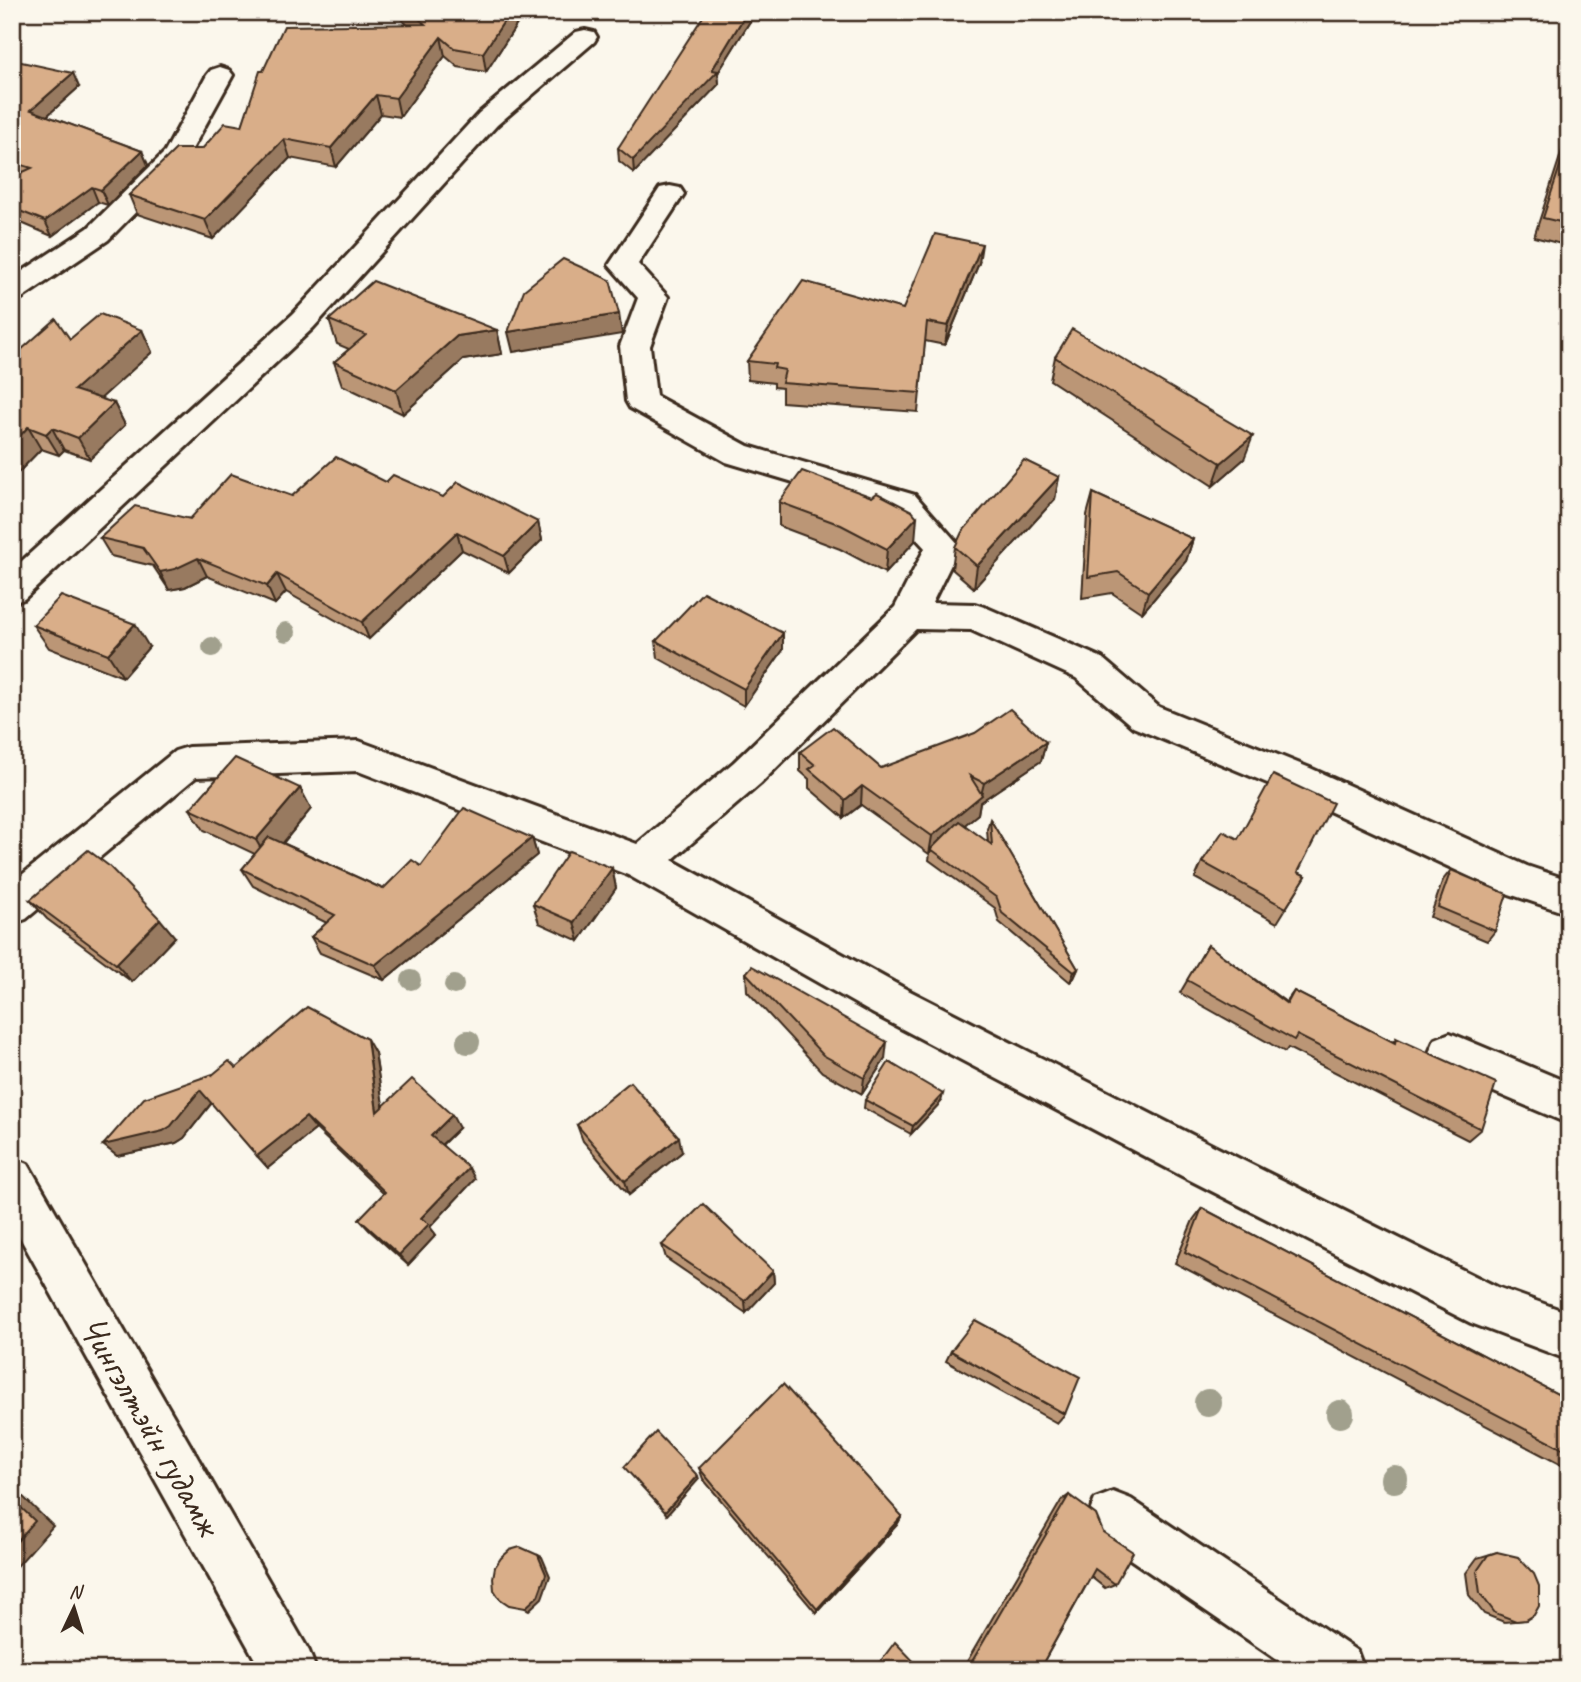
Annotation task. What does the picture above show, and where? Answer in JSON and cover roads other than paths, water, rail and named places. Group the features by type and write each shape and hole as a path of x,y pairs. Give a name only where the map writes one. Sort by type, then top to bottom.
{"street":[{"path":"12,590 303,321 488,119 585,37"},
{"path":"12,291 98,234 176,156 220,75"},
{"path":"642,863 747,773 908,616 943,546 903,503 737,454 641,401 635,346 653,297 623,265 670,194"},
{"path":"908,616 975,617 1089,668 1146,717 1297,779 1517,880 1569,897"},
{"path":"12,907 188,762 359,755 642,863 887,1000 1198,1161 1487,1307 1569,1337"},
{"path":"1450,1053 1569,1104"},
{"name":"Чингэлтэйн гудамж","path":"12,1179 290,1670"},
{"path":"1113,1517 1338,1670"}]}
